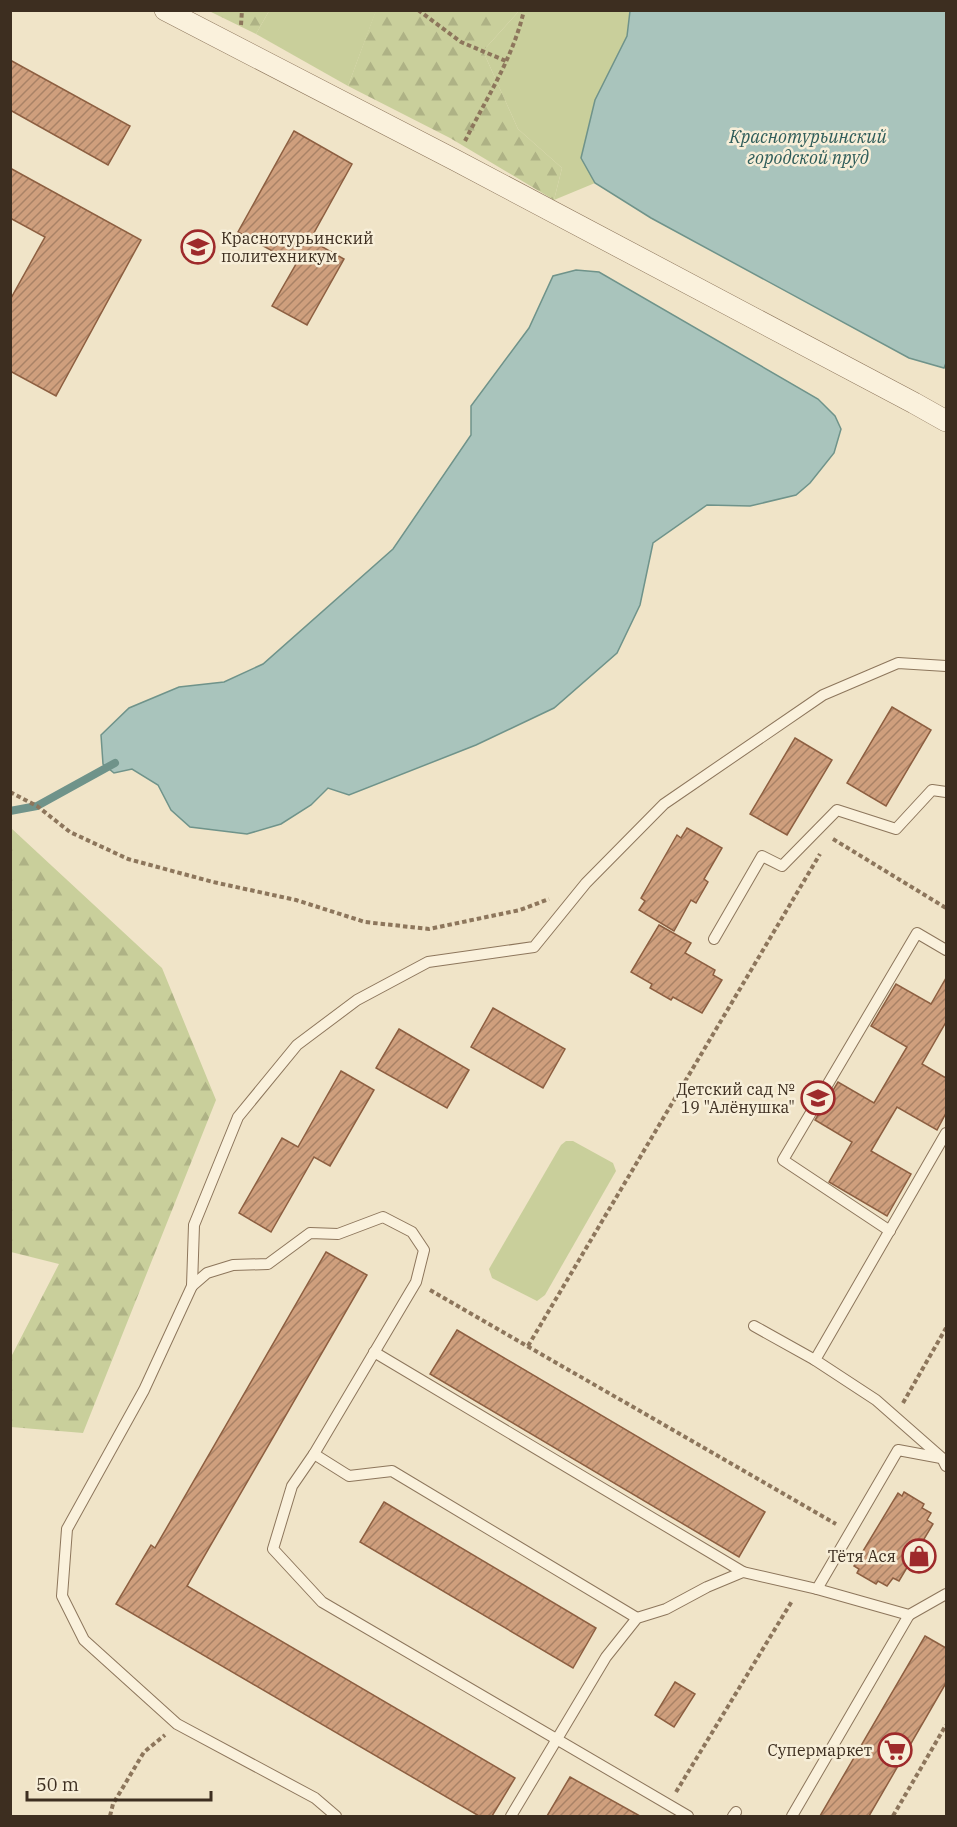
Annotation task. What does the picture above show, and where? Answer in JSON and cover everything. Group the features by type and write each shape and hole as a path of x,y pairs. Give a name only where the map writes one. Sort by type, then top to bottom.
{"street":[{"path":"165,10 455,160 904,397 946,422"}],"lane":[{"path":"192,1287 194,1225 238,1117 297,1045 357,1000 428,962 534,947 586,883 664,804 823,694 898,663 946,666"},
{"path":"714,939 762,856 782,867 837,810 896,829 932,790 946,792"},
{"path":"890,1231 783,1160 917,933 946,950"},
{"path":"816,1360 946,1133"},
{"path":"336,1816 315,1798 177,1724 84,1640 62,1596 66,1529 144,1390 192,1287 207,1273 233,1265 268,1264 310,1233 338,1234 383,1217 412,1232 424,1250 416,1282 314,1454 292,1486 273,1549 322,1602 688,1816"},
{"path":"754,1326 816,1360 876,1400 944,1462"},
{"path":"374,1352 743,1572 817,1588 909,1615"},
{"path":"817,1588 898,1450 944,1462"},
{"path":"314,1454 349,1476 392,1471 637,1618"},
{"path":"511,1816 606,1657 637,1618 666,1609 706,1587 743,1572"},
{"path":"792,1816 909,1615 946,1594"}],"path":[{"path":"418,10 461,42 506,61"},
{"path":"455,160 506,61 521,24 524,10"},
{"path":"10,792 38,806 70,832 128,859 213,882 296,900 365,922 429,929 520,910 586,883"},
{"path":"830,837 946,908"},
{"path":"528,1346 824,848"},
{"path":"416,1282 850,1532"},
{"path":"110,1816 113,1804 144,1752 177,1724"},
{"path":"893,1816 946,1725"}],"green space":[{"path":"376,10 519,11 483,51 518,129 562,168 554,200 450,138 348,86"},
{"path":"209,11 269,11 256,34"},
{"path":"269,11 376,11 348,86 256,34"},
{"path":"519,11 630,11 627,36 595,100 581,158 595,183 554,200 562,168 518,129 483,51"},
{"path":"11,828 162,968 216,1100 83,1433 11,1427 11,1357 59,1264 11,1252"},
{"path":"566,1141 573,1141 613,1163 616,1171 545,1295 537,1301 492,1278 489,1269 561,1145"}],"water":[{"name":"Краснотурьинский городской пруд","path":"630,11 946,11 946,363 944,368 909,358 651,218 595,183 581,158 595,100 627,36"},
{"path":"576,270 599,272 818,399 835,416 841,429 834,453 810,483 796,495 750,506 707,505 653,543 640,605 617,653 554,708 476,745 349,795 328,788 311,805 281,824 247,834 190,827 171,810 158,785 132,769 114,773 103,764 101,735 129,708 179,687 224,682 263,664 393,549 471,435 471,406 529,328 553,276"}],"building":[{"path":"10,60 130,126 108,165 10,110"},
{"path":"294,131 352,164 310,240 344,259 307,325 272,306 296,264 238,232"},
{"path":"10,168 141,240 56,396 10,371 10,300 45,237 10,218"},
{"path":"892,707 931,730 886,806 847,783"},
{"path":"795,738 832,760 787,835 750,814"},
{"path":"687,828 722,848 704,879 708,882 696,903 691,900 674,931 639,910 645,901 641,898 677,835 681,838"},
{"path":"659,925 691,943 685,953 715,970 713,975 722,980 702,1013 673,997 671,1000 650,988 652,984 631,972"},
{"path":"946,978 946,1022 922,1064 946,1078 946,1113 937,1130 897,1107 871,1151 911,1174 887,1216 829,1182 852,1142 815,1120 838,1082 874,1103 907,1047 871,1026 896,984 931,1004"},
{"path":"493,1008 565,1049 543,1088 471,1047"},
{"path":"399,1029 469,1070 447,1108 376,1068"},
{"path":"341,1071 374,1090 330,1166 314,1157 271,1232 239,1213 282,1138 298,1147"},
{"path":"326,1252 367,1275 187,1586 515,1778 492,1816 479,1816 116,1604 151,1545 155,1548"},
{"path":"457,1330 765,1512 739,1557 430,1374"},
{"path":"904,1492 924,1504 922,1508 931,1513 927,1520 933,1524 899,1581 893,1578 887,1586 878,1581 876,1584 857,1573 859,1569 854,1566 898,1493 902,1496"},
{"path":"384,1502 596,1628 573,1668 360,1542"},
{"path":"925,1636 946,1648 946,1683 869,1816 820,1816"},
{"path":"675,1682 695,1694 674,1727 655,1715"},
{"path":"570,1777 640,1816 547,1816"}],"waterway":[{"path":"10,811 37,806 115,763"}],"place":[{"name":"Краснотурьинский политехникум","path":"198,247"},
{"name":"Детский сад № 19 \"Алёнушка\"","path":"818,1098"},
{"name":"Тётя Ася","path":"919,1556"},
{"name":"Супермаркет","path":"895,1750"}]}
